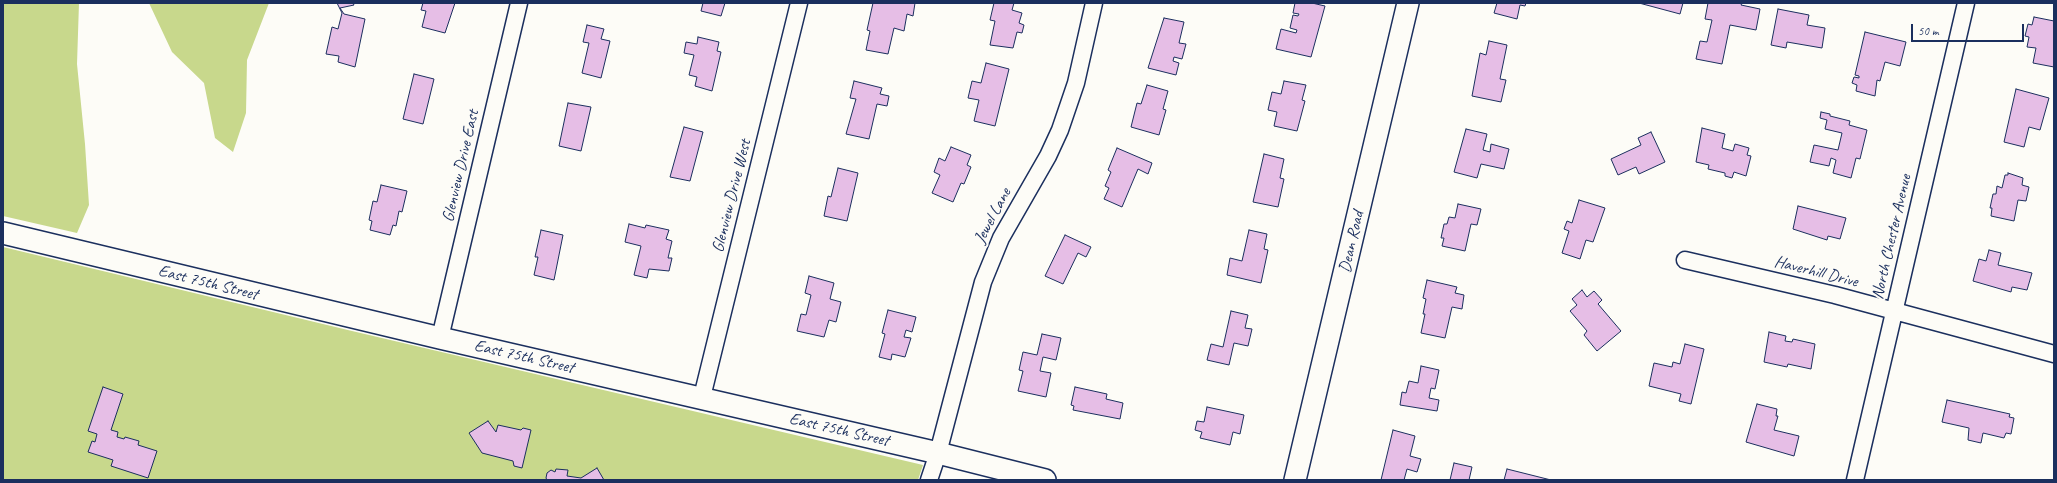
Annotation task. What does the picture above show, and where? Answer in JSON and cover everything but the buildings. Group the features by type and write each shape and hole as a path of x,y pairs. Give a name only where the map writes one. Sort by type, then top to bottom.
{"street":[{"name":"Glenview Drive East","path":"440,338 519,3"},
{"name":"Glenview Drive West","path":"702,397 799,3"},
{"name":"Jewel Lane","path":"929,480 938,453 983,282 1001,238 1048,156 1060,130 1076,83 1094,3"},
{"name":"Dean Road","path":"1295,480 1408,3"},
{"name":"North Chester Avenue","path":"1855,480 1966,3"},
{"name":"East 75th Street","path":"3,233 440,338 702,397 1045,480"},
{"name":"Haverhill Drive","path":"1685,260 1835,295 2054,354"}],"green space":[{"path":"3,3 79,3 77,64 89,205 77,233 3,216"},
{"path":"149,3 269,3 247,60 246,113 233,152 215,138 204,83 172,52"},
{"path":"3,247 352,331 923,465 918,480 3,480"}]}
